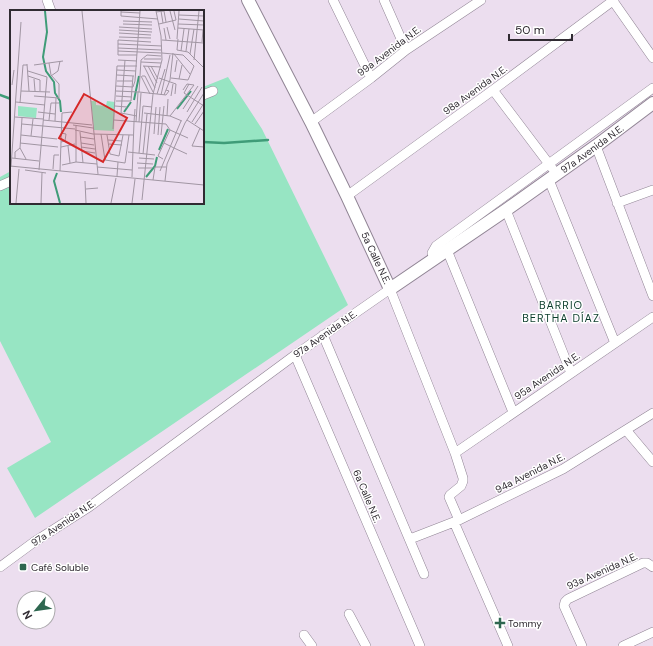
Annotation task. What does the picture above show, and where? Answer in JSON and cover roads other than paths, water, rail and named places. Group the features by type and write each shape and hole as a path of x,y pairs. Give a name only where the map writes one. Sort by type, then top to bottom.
{"street":[{"path":"47,0 51,10"},
{"name":"5a Calle N.E.","path":"248,0 311,122 390,289 464,478 459,488 450,494 449,497 456,521"},
{"path":"333,0 371,78"},
{"path":"384,0 406,50"},
{"name":"99a Avenida N.E.","path":"311,122 406,50 481,0"},
{"path":"614,1 653,58"},
{"name":"98a Avenida N.E.","path":"347,196 614,1"},
{"path":"434,258 432,253 436,246 653,88"},
{"path":"493,90 549,164 615,342"},
{"path":"204,95 213,91"},
{"name":"97a Avenida N.E.","path":"0,567 34,542 89,507 295,355 553,177 653,103"},
{"path":"596,146 653,296"},
{"path":"0,185 10,181"},
{"path":"618,203 653,190"},
{"path":"506,210 571,373"},
{"path":"447,250 513,412"},
{"name":"95a Avenida N.E.","path":"455,453 653,317"},
{"path":"323,335 424,574"},
{"name":"6a Calle N.E.","path":"295,355 420,646"},
{"name":"94a Avenida N.E.","path":"410,540 456,521 563,470 653,413"},
{"path":"626,430 653,462"},
{"path":"456,521 508,646"},
{"name":"93a Avenida N.E.","path":"582,646 564,606 565,602 568,599 644,563 651,566"},
{"path":"349,614 366,646"},
{"path":"624,646 653,632"},
{"path":"304,636 312,646"}],"waterway":[{"path":"0,95 10,99"},
{"path":"204,142 224,143 268,140"}],"place":[{"name":"Café Soluble","path":"23,567"},
{"name":"Tommy","path":"500,623"}],"district":[{"name":"BARRIO BERTHA DÍAZ","path":"561,311"}]}
